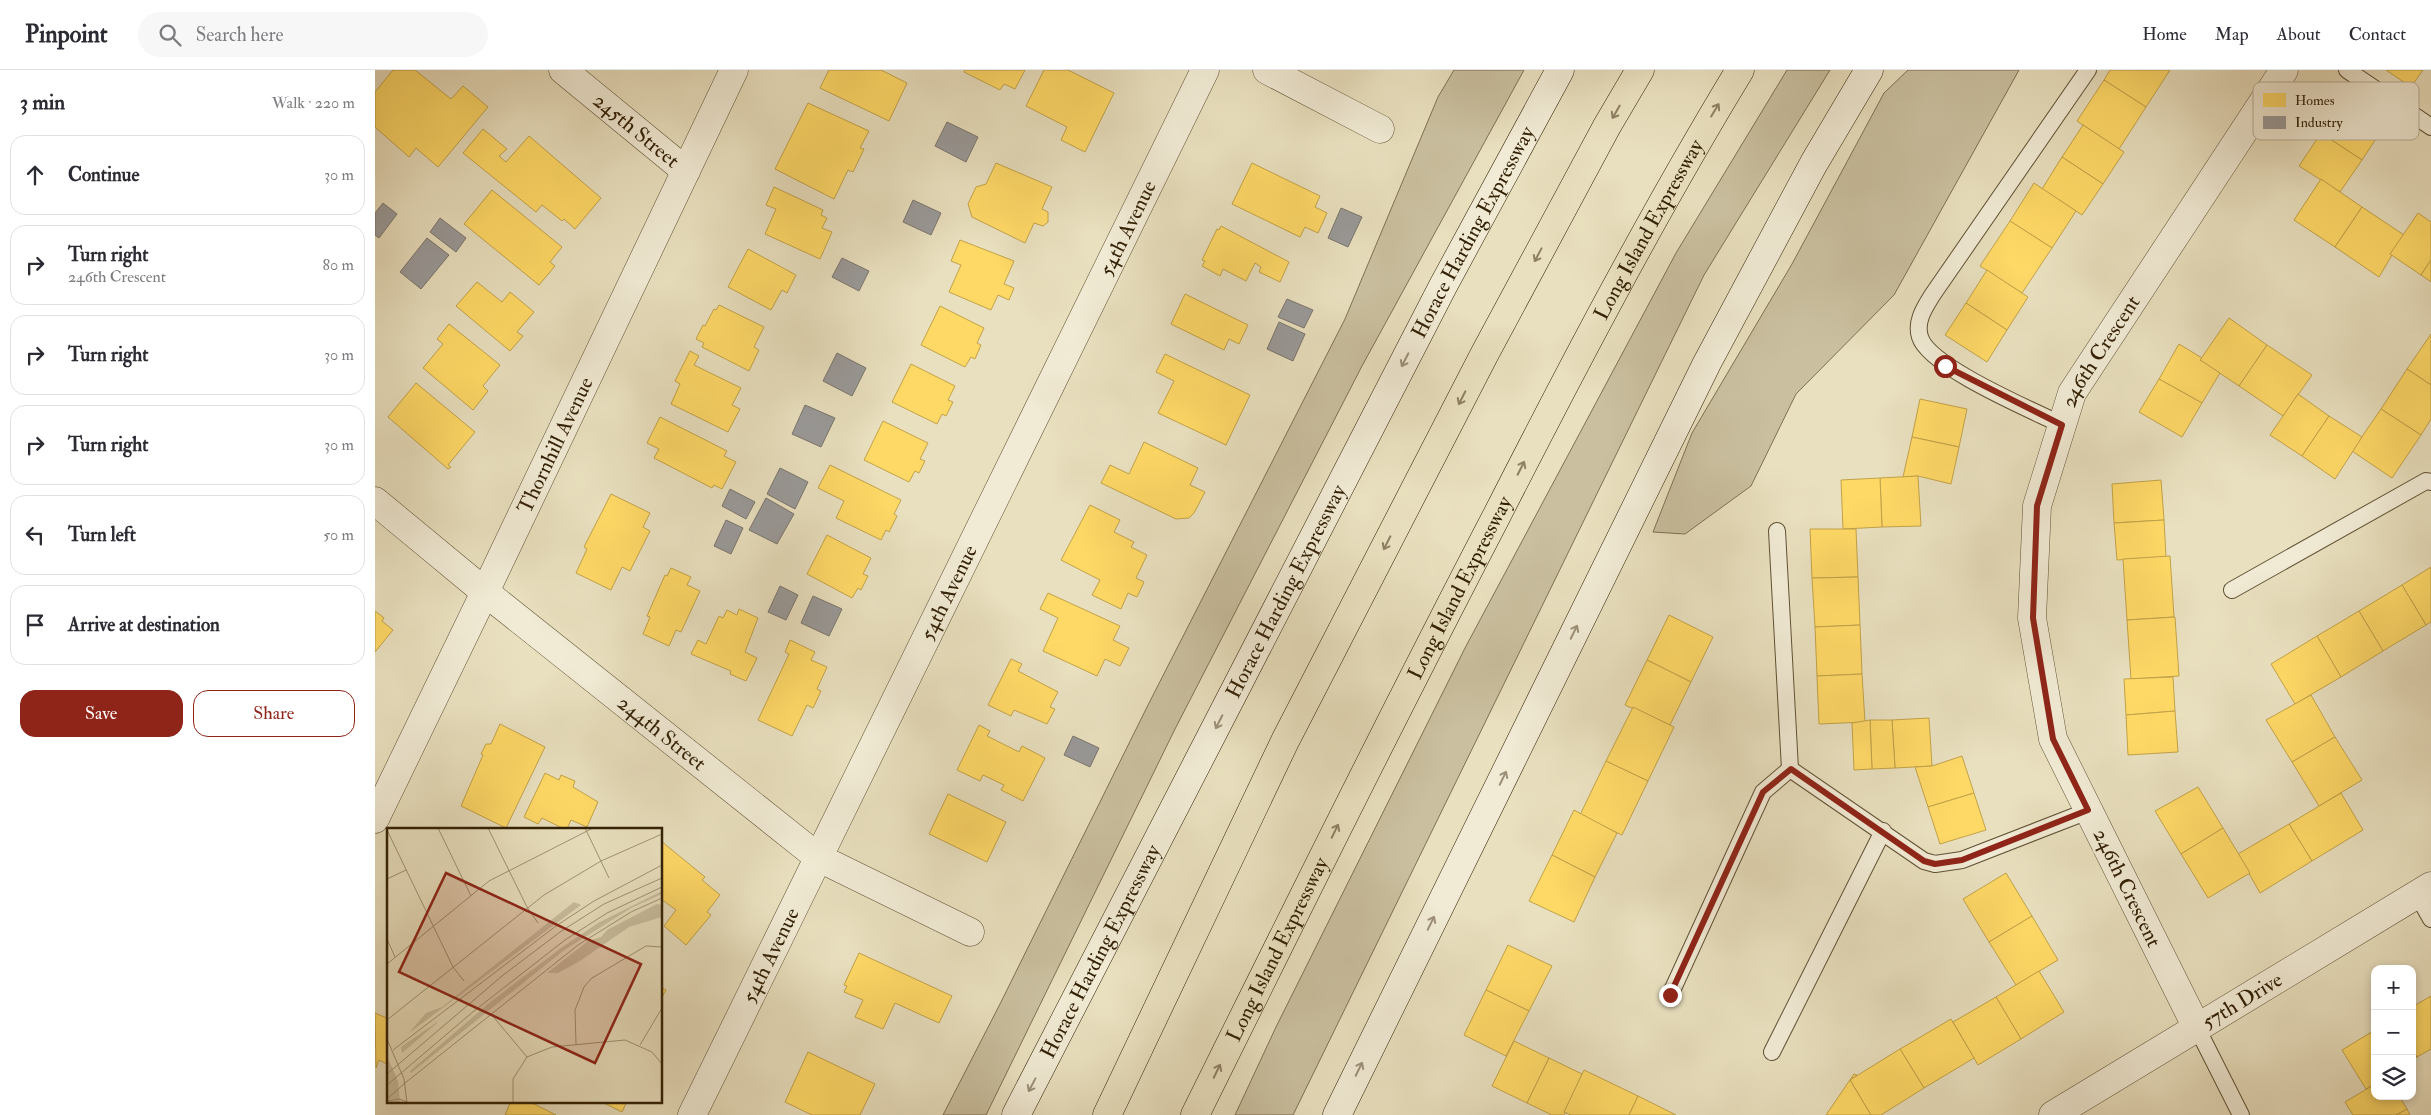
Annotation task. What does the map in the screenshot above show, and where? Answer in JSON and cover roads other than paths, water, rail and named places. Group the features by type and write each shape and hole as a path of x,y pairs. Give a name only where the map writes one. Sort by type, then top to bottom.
{"highway":[{"path":"1107,1115 1285,741 1483,356 1607,126 1640,70"},
{"name":"Long Island Expressway","path":"1195,1115 1359,782 1555,401 1681,167 1740,70"}],"street":[{"name":"245th Street","path":"563,70 686,171"},
{"name":"Thornhill Avenue","path":"375,818 485,592 733,70"},
{"name":"54th Avenue","path":"692,1115 1205,70"},
{"path":"1267,70 1380,129"},
{"name":"Horace Harding Expressway","path":"1016,1115 1443,286 1560,70"},
{"path":"1339,1114 1707,363 1814,163 1869,70"},
{"name":"246th Crescent","path":"2276,82 2284,70"},
{"name":"246th Crescent","path":"2197,1028 2053,739 2033,618 2037,506 2072,393 2253,117"},
{"name":"244th Street","path":"375,501 485,592 819,858 970,932"},
{"name":"57th Drive","path":"2053,1115 2424,890"}],"lane":[{"path":"2062,425 1945,366 1926,350 1919,336 1920,318 1933,294 2088,70"},
{"path":"2347,70 2365,82"},
{"path":"2419,119 2431,127"},
{"path":"2232,590 2426,481 2431,482"},
{"path":"1777,531 1791,769"},
{"path":"1791,769 1924,861 1935,864 1962,860 2088,810"},
{"path":"1670,995 1763,792 1791,769"},
{"path":"1772,1052 1883,832"},
{"path":"2424,890 2431,919"},
{"path":"2197,1028 2241,1115"}]}
